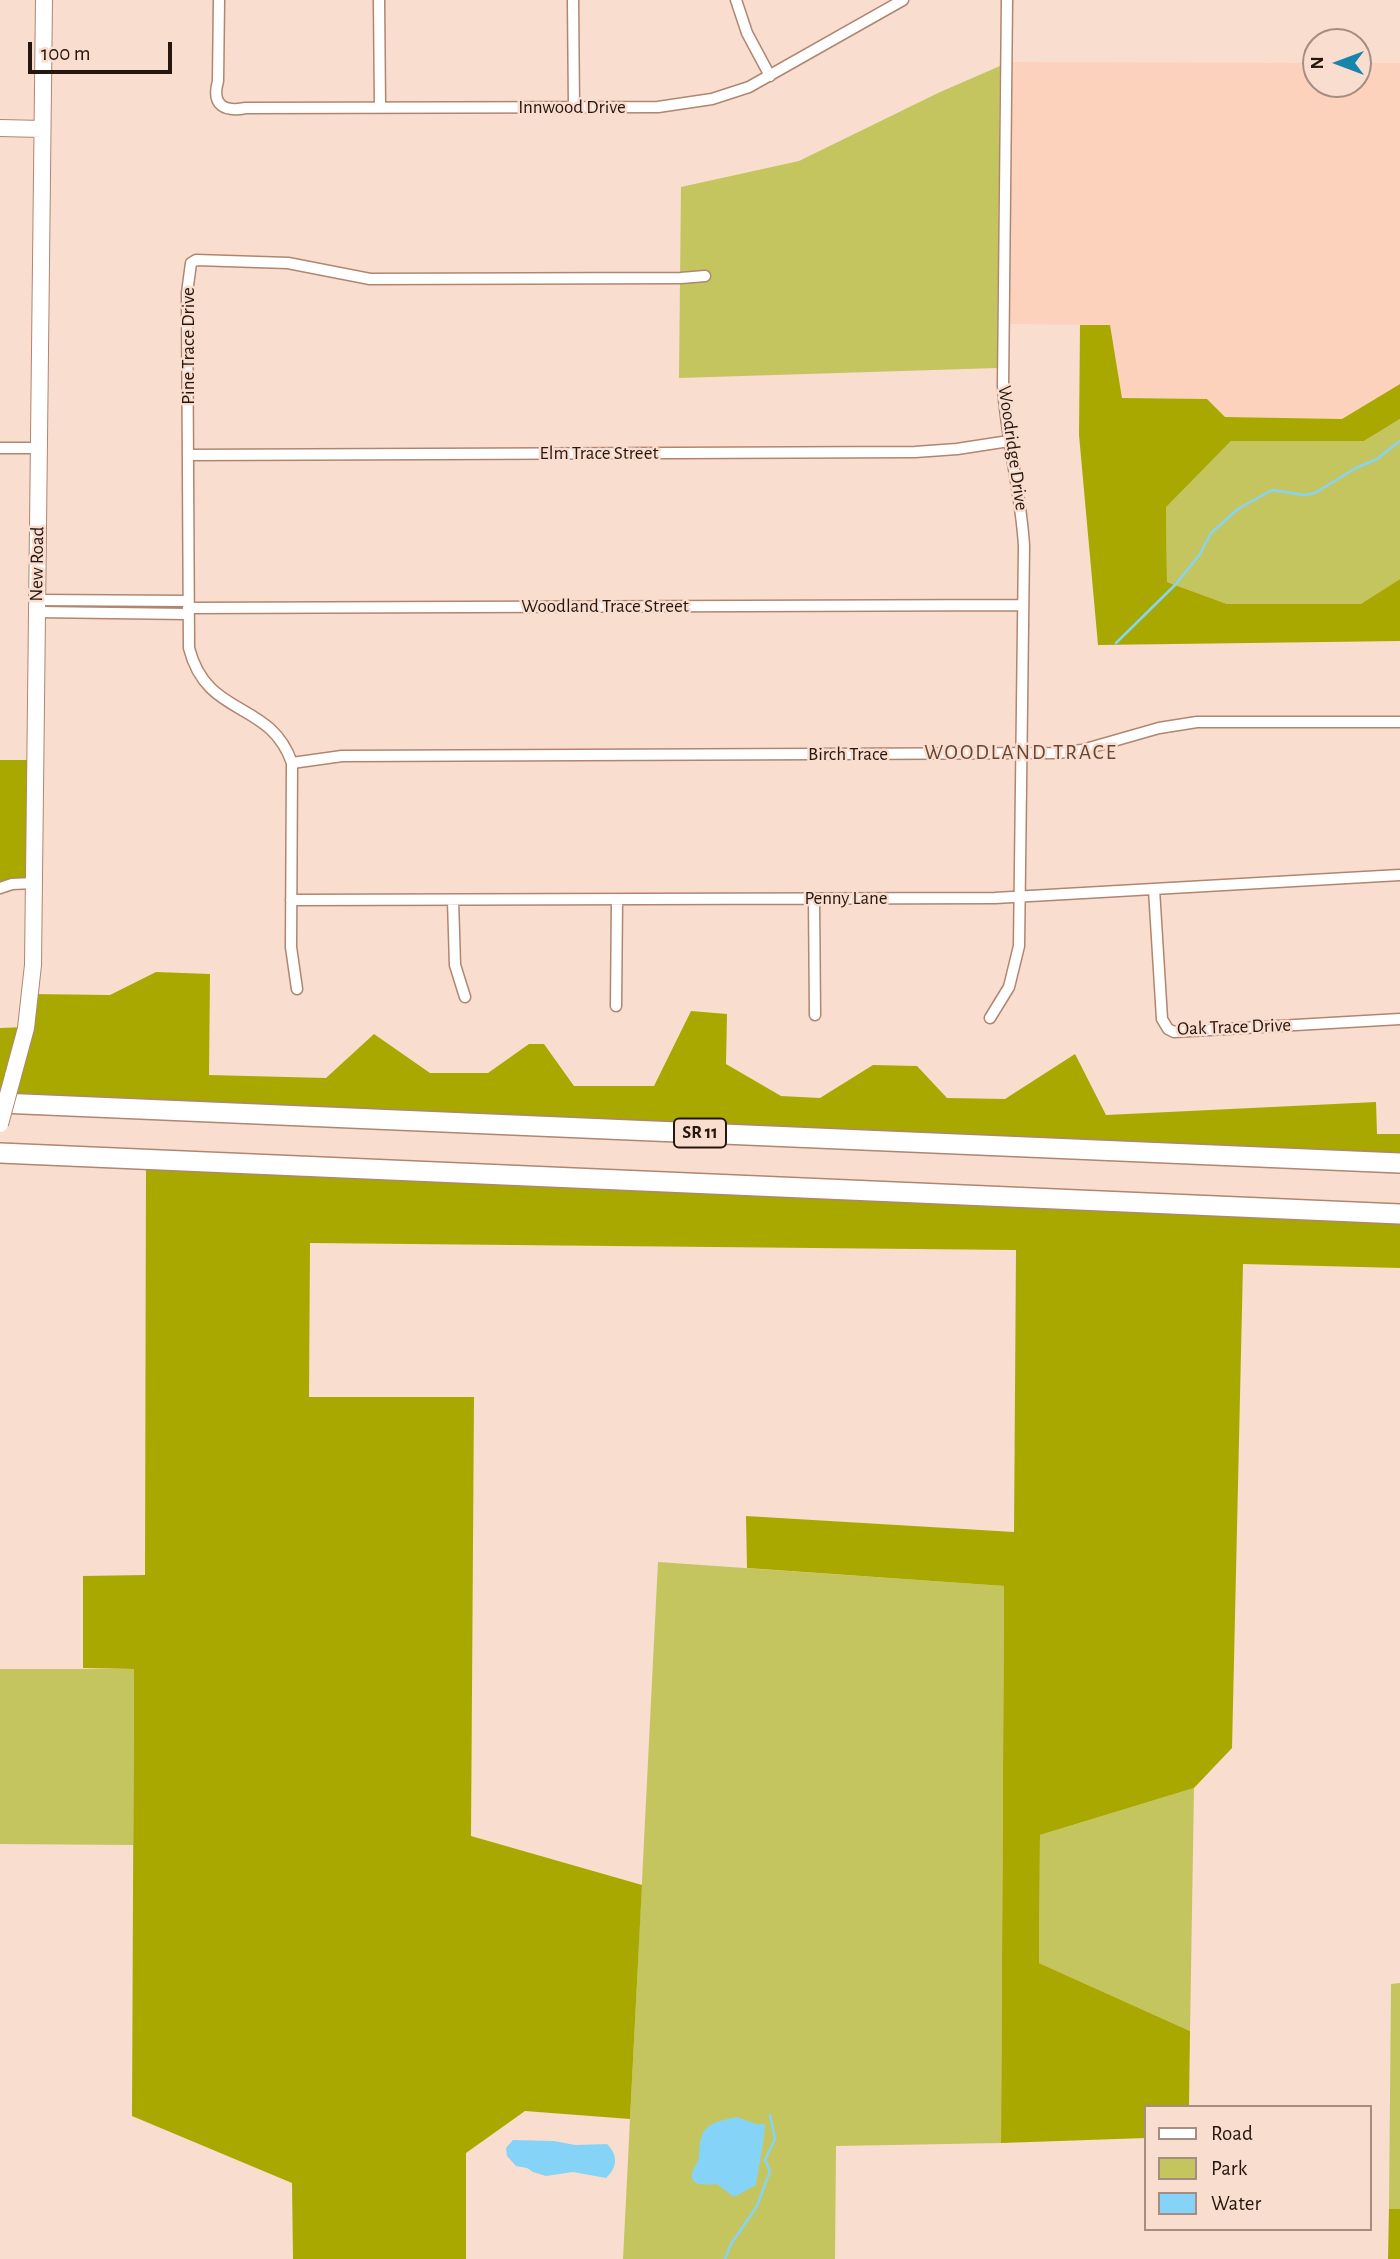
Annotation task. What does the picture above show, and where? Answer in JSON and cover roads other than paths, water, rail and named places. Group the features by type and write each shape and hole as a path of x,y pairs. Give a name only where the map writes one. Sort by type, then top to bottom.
{"highway":[{"name":"SR 11","path":"0,1103 1400,1163"},
{"path":"0,1153 1400,1214"}],"street":[{"name":"New Road","path":"0,1124 26,1028 32,987 44,0"},
{"name":"Innwood Drive","path":"219,0 216,90 219,102 231,111 246,108 658,107 689,104 737,91 770,76 903,0"},
{"path":"379,0 380,107"},
{"path":"573,0 574,107"},
{"path":"736,0 747,33 770,76"},
{"name":"Woodridge Drive","path":"990,1018 1009,987 1016,968 1020,897 1023,520 1009,441 1003,386 1007,0"},
{"path":"0,128 43,129"},
{"name":"Pine Trace Drive","path":"297,989 291,947 292,763 284,744 271,727 221,699 202,678 189,648 187,293 191,263 196,260 288,263 370,279 705,276"},
{"name":"Elm Trace Street","path":"188,455 915,452 1009,441"},
{"path":"0,447 39,447"},
{"name":"Woodland Trace Street","path":"37,606 188,608 1023,605"},
{"name":"Birch Trace","path":"292,763 342,756 1021,753 1082,750 1159,728 1197,722 1400,722"},
{"name":"Penny Lane","path":"291,900 1020,897 1400,875"},
{"path":"0,888 12,884 34,883"},
{"name":"Oak Trace Drive","path":"1154,889 1162,1019 1168,1029 1174,1032 1400,1019"},
{"path":"814,898 815,1015"},
{"path":"453,900 455,965 465,997"},
{"path":"616,1006 617,900"}],"water":[{"path":"737,2117 756,2124 765,2124 756,2185 734,2197 717,2184 697,2183 692,2178 692,2173 699,2159 701,2138 707,2128 719,2121"},
{"path":"513,2140 554,2141 575,2145 607,2144 615,2161 606,2178 573,2172 546,2176 516,2166 507,2156 506,2148"}],"waterway":[{"path":"1116,643 1176,584 1200,554 1211,533 1238,509 1272,490 1305,495 1315,493 1356,468 1377,459 1400,441"},
{"path":"725,2259 731,2244 757,2206 770,2171 765,2160 775,2139 770,2115"}],"district":[{"name":"WOODLAND TRACE","path":"1021,753"}]}
